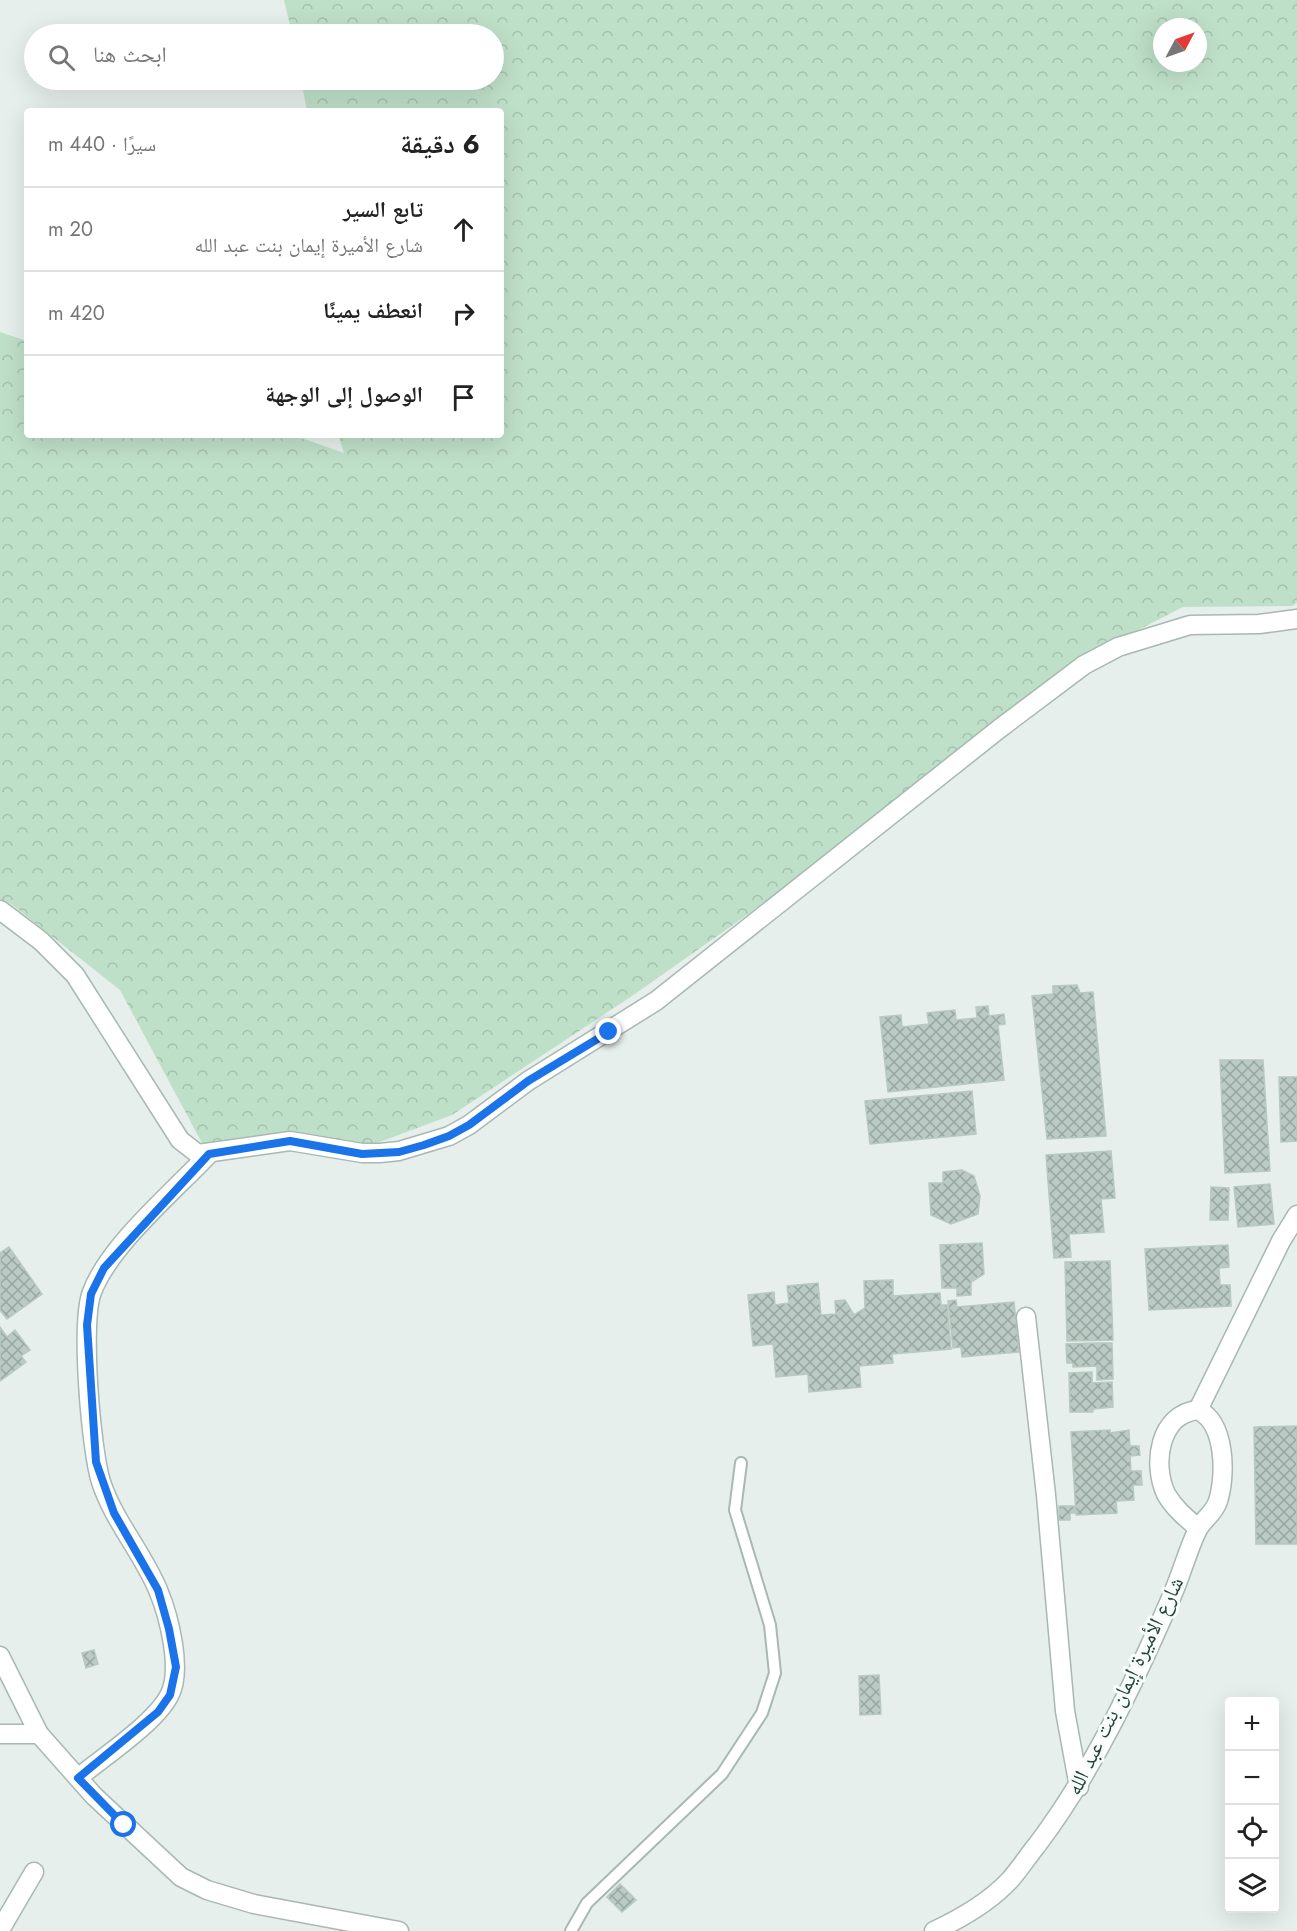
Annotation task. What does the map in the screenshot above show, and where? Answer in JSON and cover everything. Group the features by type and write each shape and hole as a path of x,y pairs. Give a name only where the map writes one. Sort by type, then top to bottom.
{"street":[{"path":"0,910 41,941 75,975 180,1140 198,1155 290,1141 362,1154 399,1152 449,1136 469,1125 528,1081 656,1001 1024,709 1084,665 1118,647 1190,625 1259,624 1297,619"},
{"path":"78,1778 158,1712 170,1695 176,1667 169,1629 158,1590 114,1513 96,1462 88,1349 91,1294 104,1268 209,1154"},
{"path":"1198,1528 1174,1508 1166,1492 1161,1478 1160,1446 1164,1434 1177,1419 1183,1414 1198,1410 1281,1242 1297,1215"},
{"path":"1026,1317 1046,1496 1065,1711 1079,1786"},
{"name":"شارع الأميرة إيمان بنت عبد الله","path":"934,1931 961,1918 1010,1880 1079,1786 1172,1598 1198,1528 1212,1513 1218,1501 1221,1467 1215,1428 1206,1414 1198,1410"},
{"path":"0,1656 39,1734 78,1778 152,1852 181,1877 207,1890 254,1904 399,1931"},
{"path":"0,1734 39,1734"},
{"path":"0,1930 34,1872"}],"lane":[{"path":"571,1931 587,1903 722,1774 762,1713 775,1672 770,1625 735,1510 741,1463"}],"green space":[{"path":"284,0 1297,0 1297,603 1292,606 1183,607 1095,652 829,857 635,994 452,1115 369,1146 203,1145 120,990 11,904 0,899 0,332 24,340 24,438 302,438 344,453 339,438 504,438 504,108 306,108 303,90 504,90 504,24 290,24"}],"building":[{"path":"1077,985 1080,993 1093,992 1106,1136 1047,1139 1032,996 1053,994 1053,986"},
{"path":"988,1006 989,1016 1004,1014 1005,1024 998,1025 1004,1080 888,1092 880,1017 901,1015 902,1027 929,1024 927,1013 955,1010 956,1020 977,1018 976,1007"},
{"path":"1220,1060 1263,1060 1270,1171 1225,1173"},
{"path":"1279,1077 1297,1077 1297,1141 1281,1142"},
{"path":"972,1091 976,1134 870,1144 865,1101"},
{"path":"1111,1151 1115,1198 1101,1199 1104,1232 1069,1234 1071,1257 1054,1258 1046,1155"},
{"path":"962,1170 974,1176 980,1196 978,1214 951,1224 931,1215 929,1183 943,1183 943,1172"},
{"path":"1270,1184 1274,1224 1238,1227 1234,1187"},
{"path":"1211,1187 1229,1188 1228,1220 1210,1220"},
{"path":"982,1243 984,1274 971,1282 971,1295 957,1296 957,1288 942,1288 940,1245"},
{"path":"1228,1245 1229,1267 1219,1268 1220,1285 1230,1285 1231,1306 1149,1310 1145,1249"},
{"path":"9,1247 42,1294 7,1319 0,1310 0,1253"},
{"path":"1110,1261 1113,1340 1067,1341 1065,1262"},
{"path":"893,1280 893,1296 940,1293 941,1305 947,1305 951,1349 892,1354 893,1363 859,1366 861,1387 809,1392 808,1374 776,1377 773,1344 753,1346 748,1295 774,1292 775,1305 789,1303 787,1286 818,1283 821,1315 836,1314 835,1301 845,1300 854,1315 865,1308 864,1281"},
{"path":"956,1300 957,1307 1014,1302 1019,1352 962,1357 961,1347 953,1348 948,1301"},
{"path":"0,1327 7,1337 15,1330 30,1350 21,1356 26,1362 0,1381"},
{"path":"1112,1343 1113,1379 1097,1380 1097,1366 1073,1367 1073,1363 1067,1363 1066,1344"},
{"path":"1092,1372 1092,1383 1112,1382 1113,1407 1093,1409 1093,1412 1070,1412 1069,1373"},
{"path":"1297,1426 1297,1544 1256,1544 1254,1427"},
{"path":"1110,1430 1110,1433 1129,1430 1130,1446 1139,1446 1140,1455 1130,1456 1131,1471 1141,1471 1142,1485 1133,1485 1134,1500 1116,1501 1117,1513 1076,1515 1071,1432"},
{"path":"1059,1506 1074,1506 1075,1513 1070,1513 1070,1520 1059,1520"},
{"path":"94,1650 98,1664 86,1668 82,1653"},
{"path":"879,1675 881,1714 860,1715 859,1676"},
{"path":"620,1884 636,1900 622,1912 607,1897"}],"route":[{"path":"124,1825 78,1778 158,1712 170,1695 176,1667 169,1629 158,1590 114,1513 101,1482 96,1462 92,1432 87,1325 91,1294 104,1268 134,1232 209,1154 290,1141 362,1154 399,1152 424,1145 449,1136 469,1125 528,1081 609,1032"}]}
